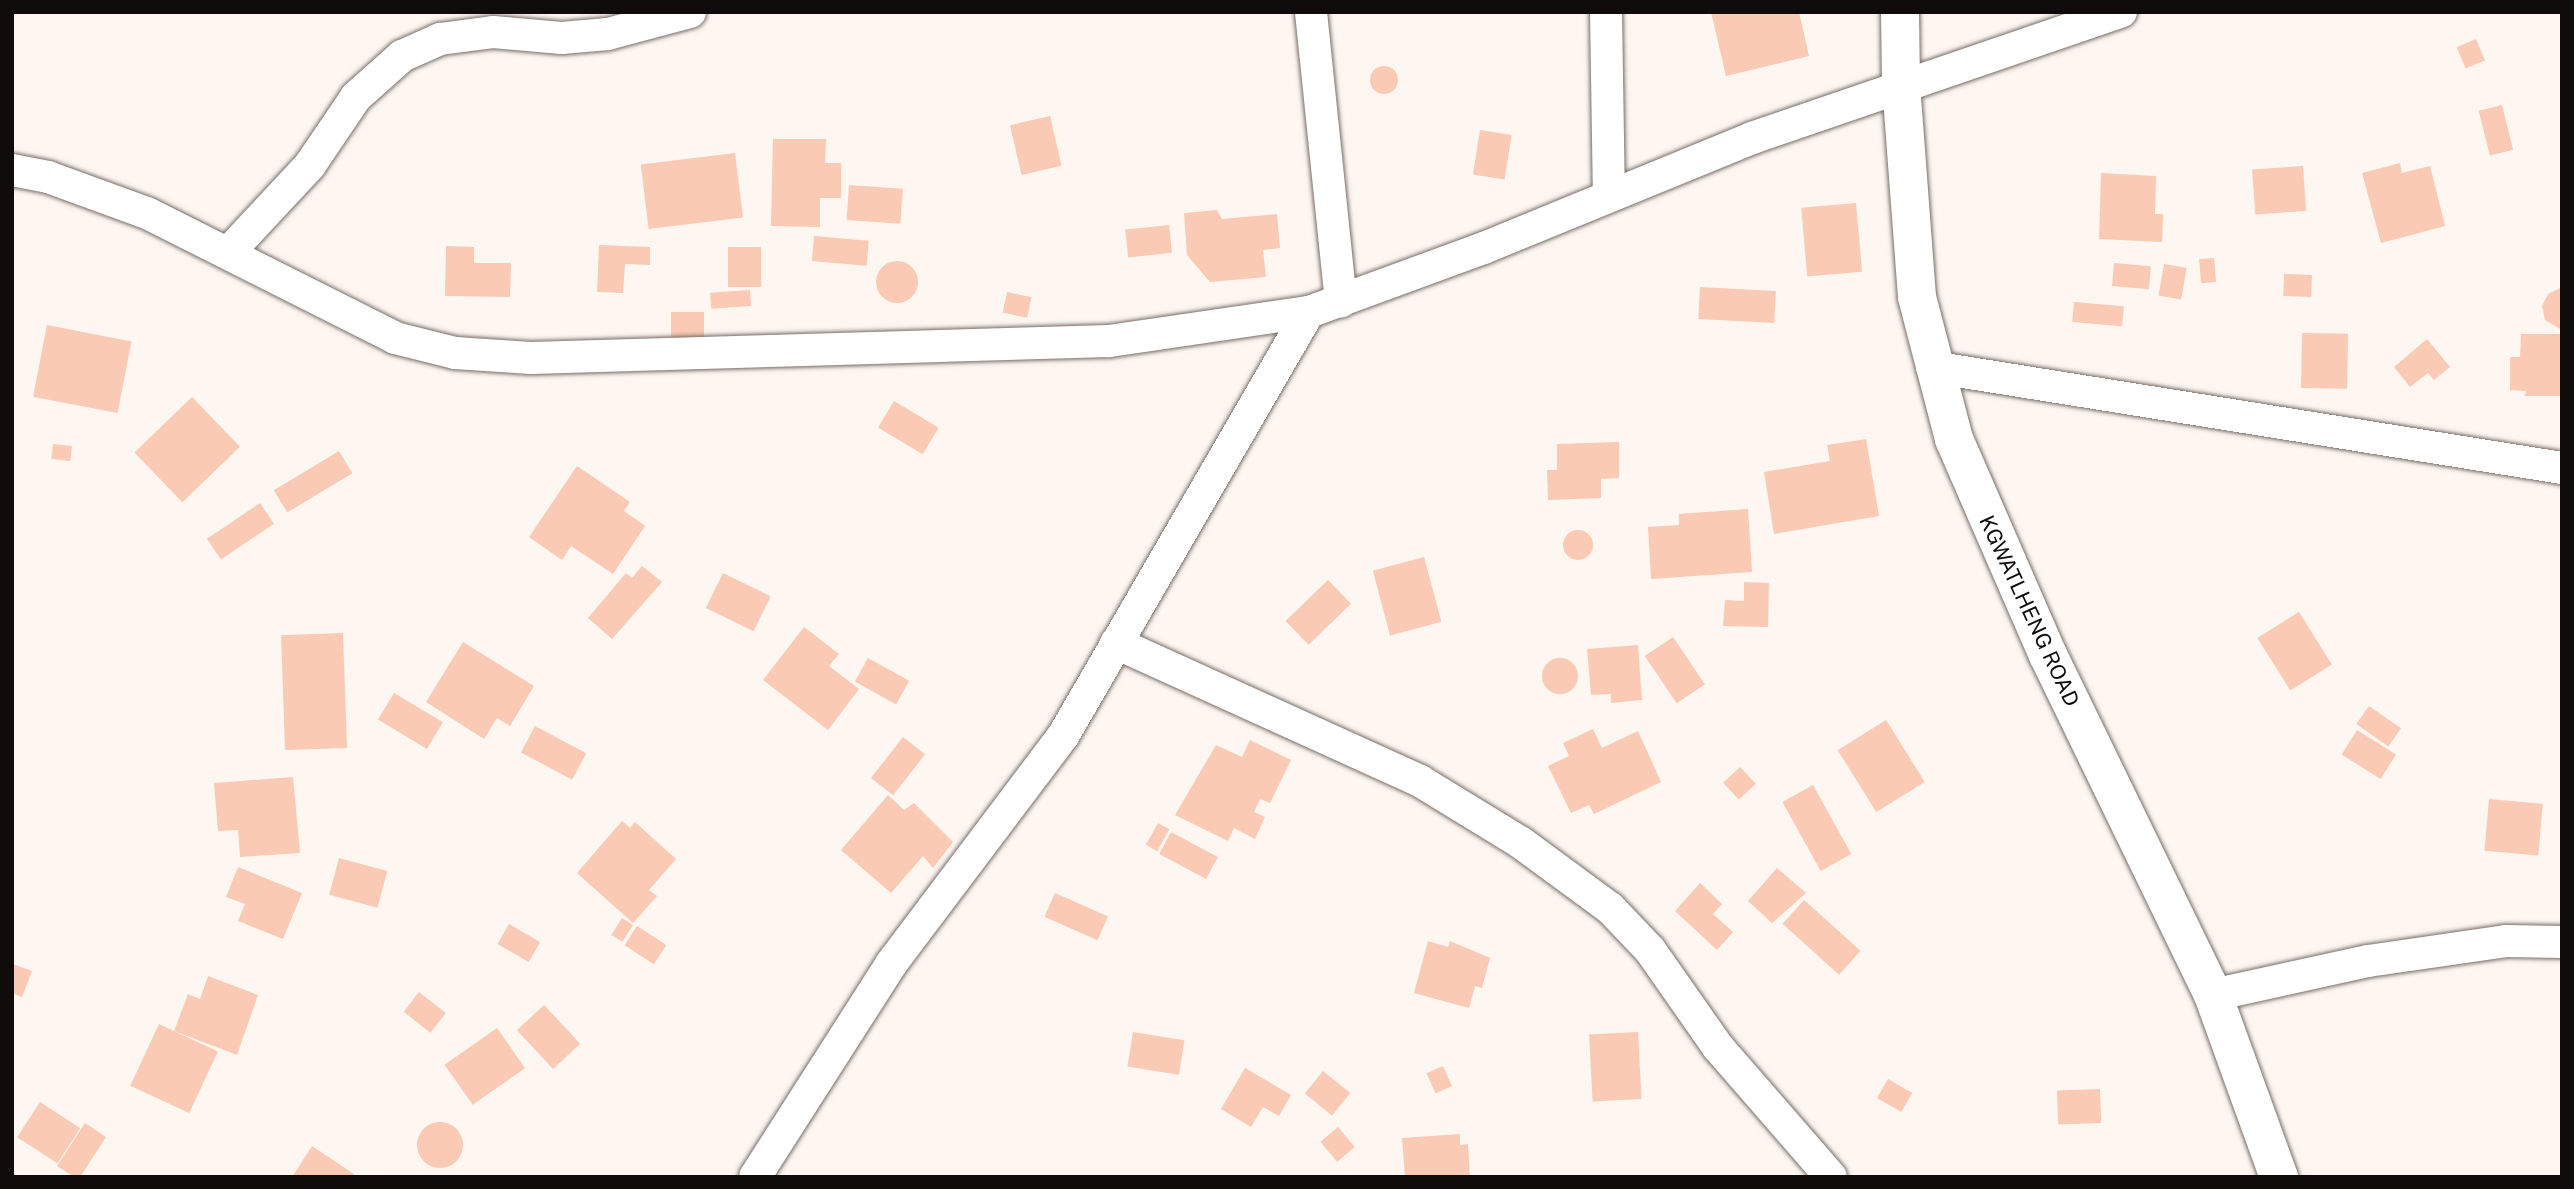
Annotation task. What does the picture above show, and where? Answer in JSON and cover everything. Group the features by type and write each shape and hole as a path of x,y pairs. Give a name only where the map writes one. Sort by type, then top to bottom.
{"street":[{"path":"229,252 310,165 356,97 402,56 440,39 493,32 562,38 608,34 690,12"},
{"path":"1311,12 1341,301"},
{"path":"1606,12 1609,194"},
{"name":"KGWATLHENG ROAD","path":"1900,12 1901,84 1917,297 1932,367 1954,439 1992,532 2213,995 2279,1177"},
{"path":"12,170 48,177 146,213 229,252 395,338 456,353 531,358 1051,345 1309,312 1484,248 1609,194 1901,84 2121,12"},
{"path":"755,1177 891,964 1063,736 1309,312"},
{"path":"1932,367 2562,468"},
{"path":"1116,643 1420,781 1520,842 1610,908 1650,950 1718,1047 1831,1177"},
{"path":"2213,995 2368,961 2474,945 2562,942"}],"building":[{"path":"1711,12 1799,12 1809,56 1726,76"},
{"path":"2476,39 2485,60 2466,68 2457,47"},
{"path":"1384,66 1394,70 1398,80 1394,90 1384,94 1374,90 1370,80 1374,70"},
{"path":"2502,105 2513,150 2490,155 2479,111"},
{"path":"1050,116 1061,166 1022,175 1010,125"},
{"path":"1480,130 1512,135 1505,179 1473,174"},
{"path":"773,139 826,139 825,163 841,163 841,198 820,198 820,227 771,226"},
{"path":"735,153 743,218 649,229 641,165"},
{"path":"2400,163 2402,173 2430,166 2445,226 2381,243 2362,173"},
{"path":"2303,166 2306,211 2255,214 2252,170"},
{"path":"2101,173 2156,176 2155,214 2163,214 2162,242 2099,239"},
{"path":"849,185 903,189 900,224 847,220"},
{"path":"1856,203 1862,272 1807,277 1801,208"},
{"path":"1217,210 1222,219 1277,214 1280,248 1263,250 1266,277 1210,282 1187,255 1184,213"},
{"path":"1169,225 1172,253 1128,257 1125,230"},
{"path":"814,236 869,241 867,266 812,261"},
{"path":"599,245 650,247 650,265 625,264 623,293 597,292"},
{"path":"446,246 474,247 474,263 511,263 510,297 445,296"},
{"path":"728,247 761,247 761,287 728,287"},
{"path":"2214,258 2216,282 2201,283 2199,259"},
{"path":"897,261 912,267 918,282 912,297 897,303 882,297 876,282 882,267"},
{"path":"2114,263 2151,266 2149,289 2112,286"},
{"path":"2164,264 2187,268 2181,300 2158,296"},
{"path":"2284,274 2312,275 2311,297 2283,296"},
{"path":"1700,287 1776,291 1774,323 1698,319"},
{"path":"2562,287 2562,330 2545,320 2542,306 2548,294"},
{"path":"750,290 751,306 711,309 710,293"},
{"path":"1007,292 1031,297 1027,318 1003,313"},
{"path":"2074,302 2124,306 2122,326 2072,322"},
{"path":"671,312 704,312 704,342 671,342"},
{"path":"47,325 131,341 117,413 33,397"},
{"path":"2302,333 2348,334 2347,389 2301,388"},
{"path":"2521,334 2562,334 2562,396 2525,396 2526,391 2510,390 2510,357 2520,357"},
{"path":"2427,339 2450,367 2434,380 2428,373 2410,387 2394,367"},
{"path":"192,397 240,447 182,502 134,453"},
{"path":"894,401 939,428 923,454 878,428"},
{"path":"1866,439 1879,516 1774,534 1764,472 1830,461 1827,445"},
{"path":"1619,442 1619,478 1601,479 1601,498 1548,500 1547,470 1557,470 1557,444"},
{"path":"53,444 72,446 70,461 51,459"},
{"path":"339,451 352,473 287,512 274,490"},
{"path":"577,466 630,502 624,511 645,526 613,574 571,546 562,560 529,537"},
{"path":"260,503 274,524 221,560 207,539"},
{"path":"1748,509 1752,572 1651,579 1648,527 1679,525 1679,514"},
{"path":"1578,530 1584,531 1592,539 1592,551 1584,559 1578,560 1572,559 1564,551 1563,545 1564,539 1572,531"},
{"path":"1424,557 1441,622 1390,635 1373,571"},
{"path":"642,566 662,582 612,639 588,618 626,573 632,578"},
{"path":"723,573 771,596 754,631 706,608"},
{"path":"1328,580 1351,604 1308,645 1286,621"},
{"path":"1744,582 1769,583 1768,627 1723,626 1725,600 1744,601"},
{"path":"2299,612 2332,665 2290,691 2257,638"},
{"path":"804,627 839,654 829,666 859,689 828,730 763,680"},
{"path":"343,633 347,748 285,750 281,635"},
{"path":"1673,637 1705,684 1677,703 1645,656"},
{"path":"463,642 534,686 510,726 497,718 484,739 426,702"},
{"path":"1638,645 1642,700 1611,703 1611,694 1591,695 1587,649"},
{"path":"868,658 909,681 896,704 855,682"},
{"path":"1560,658 1573,663 1578,676 1573,689 1560,694 1547,689 1542,676 1547,663"},
{"path":"394,693 443,722 427,749 378,720"},
{"path":"2369,706 2401,728 2388,746 2356,724"},
{"path":"1886,720 1925,782 1876,812 1838,750"},
{"path":"535,726 586,753 572,780 521,752"},
{"path":"1593,729 1602,748 1638,731 1661,782 1594,814 1589,805 1571,813 1548,766 1569,756 1563,743"},
{"path":"2357,730 2396,754 2381,779 2342,755"},
{"path":"903,737 925,754 893,795 871,778"},
{"path":"1250,740 1291,760 1270,803 1260,799 1254,812 1265,817 1255,839 1234,828 1228,841 1175,815 1216,745 1242,757"},
{"path":"1740,767 1756,784 1739,800 1723,783"},
{"path":"293,777 300,853 240,857 238,830 218,831 214,783"},
{"path":"1813,785 1851,854 1821,871 1782,802"},
{"path":"888,795 904,810 914,803 953,842 933,868 923,856 891,893 841,850"},
{"path":"2489,799 2543,804 2538,856 2484,851"},
{"path":"622,821 630,828 635,822 676,859 649,890 657,896 633,923 577,873"},
{"path":"1158,823 1169,829 1157,851 1146,845"},
{"path":"1171,832 1218,857 1206,879 1159,854"},
{"path":"339,858 387,871 377,908 329,895"},
{"path":"238,867 302,893 283,939 238,921 245,904 226,897"},
{"path":"1777,868 1806,893 1772,923 1748,901"},
{"path":"1700,883 1722,904 1713,914 1733,932 1717,950 1675,911"},
{"path":"1055,893 1108,917 1097,940 1044,917"},
{"path":"1804,900 1860,951 1839,975 1783,924"},
{"path":"622,918 633,925 622,942 611,935"},
{"path":"509,924 540,942 529,962 498,944"},
{"path":"637,926 666,945 654,964 624,945"},
{"path":"1428,941 1448,947 1450,941 1490,958 1482,988 1475,986 1469,1008 1414,993"},
{"path":"12,964 32,971 22,997 12,993"},
{"path":"208,976 258,995 237,1055 174,1031 188,994 200,999"},
{"path":"419,992 446,1013 430,1033 404,1012"},
{"path":"544,1005 580,1044 553,1069 517,1030"},
{"path":"159,1024 218,1051 189,1113 130,1086"},
{"path":"497,1028 525,1068 473,1105 445,1065"},
{"path":"1133,1032 1184,1040 1179,1075 1128,1067"},
{"path":"1638,1032 1642,1099 1593,1101 1589,1035"},
{"path":"1443,1066 1452,1086 1436,1093 1427,1073"},
{"path":"1245,1068 1291,1095 1279,1116 1263,1107 1251,1127 1221,1109"},
{"path":"1323,1071 1350,1093 1332,1116 1305,1094"},
{"path":"1888,1079 1912,1093 1901,1112 1877,1098"},
{"path":"2100,1089 2101,1123 2058,1124 2057,1091"},
{"path":"40,1102 80,1128 57,1163 17,1137"},
{"path":"440,1122 456,1129 463,1145 456,1161 440,1168 424,1161 417,1145 424,1129"},
{"path":"85,1123 106,1137 80,1177 74,1177 57,1166"},
{"path":"1338,1127 1355,1147 1337,1162 1320,1142"},
{"path":"1460,1134 1460,1145 1468,1144 1470,1177 1405,1177 1402,1138"},
{"path":"312,1146 354,1174 353,1177 292,1177"}]}
